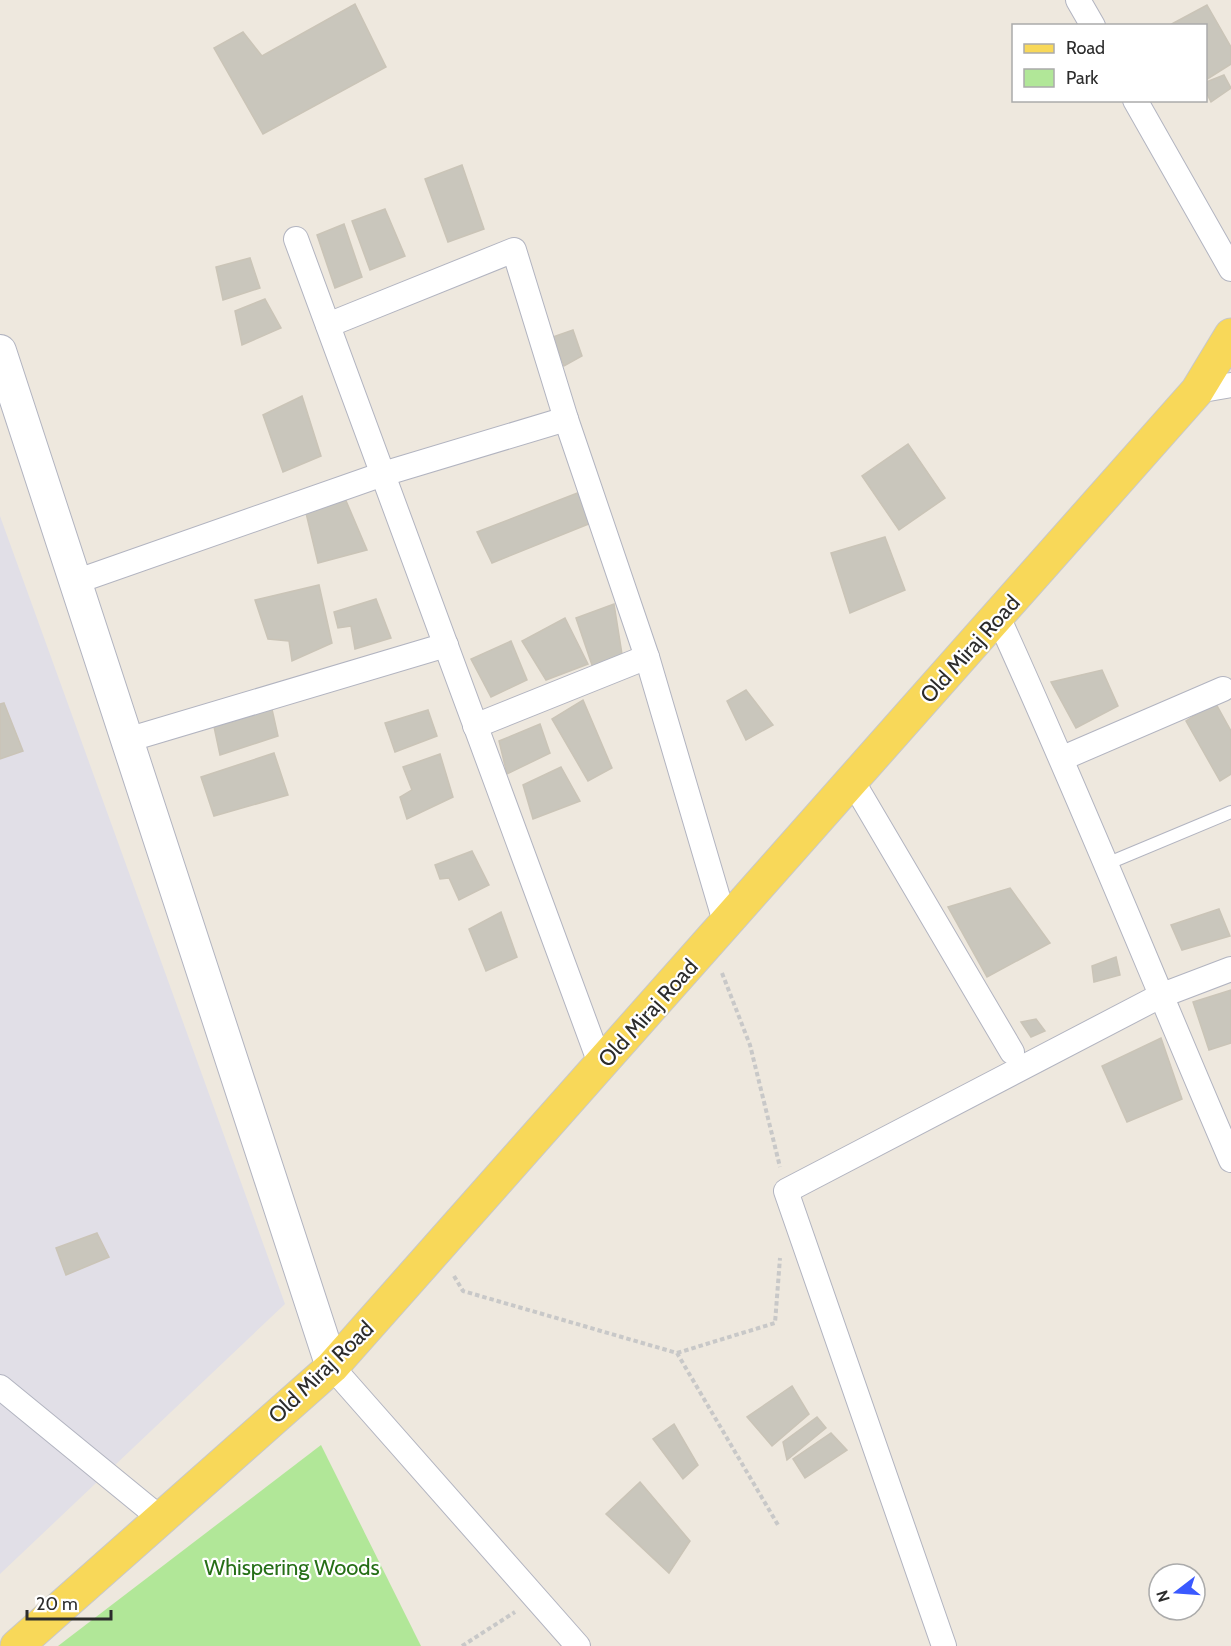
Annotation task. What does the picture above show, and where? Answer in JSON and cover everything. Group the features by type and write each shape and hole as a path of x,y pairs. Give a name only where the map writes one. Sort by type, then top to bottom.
{"main road":[{"name":"Old Miraj Road","path":"17,1646 332,1367 853,782 1197,391 1231,334"}],"street":[{"path":"1078,0 1092,24"},
{"path":"1136,102 1231,269"},
{"path":"296,239 601,1066"},
{"path":"328,325 514,250 566,419 647,657 718,934"},
{"path":"0,351 332,1367 578,1646"},
{"path":"1197,391 1231,385"},
{"path":"75,582 382,474 566,419"},
{"path":"998,617 1063,759 1104,865 1231,1160"},
{"path":"127,740 446,645"},
{"path":"476,726 647,657"},
{"path":"1063,759 1223,689"},
{"path":"853,782 1012,1052"},
{"path":"945,1646 786,1191 1161,996 1231,969"},
{"path":"0,1387 160,1518"}],"lane":[{"path":"1104,865 1231,812"}],"path":[{"path":"718,934 750,1045 786,1191"},
{"path":"437,1250 464,1291 677,1353 775,1323 781,1246"},
{"path":"677,1353 778,1525"},
{"path":"462,1646 535,1598"}],"shaded area":[{"path":"0,516 285,1304 0,1574"}],"green space":[{"name":"Whispering Woods","path":"321,1445 421,1646 58,1646"}],"building":[{"path":"355,4 386,67 263,134 214,48 243,32 262,56"},
{"path":"1207,5 1231,47 1231,64 1207,79 1207,24 1172,24"},
{"path":"1224,75 1231,88 1211,102 1207,94 1207,82"},
{"path":"462,165 484,229 448,242 425,179"},
{"path":"385,209 405,256 370,270 352,221"},
{"path":"344,224 362,277 335,288 317,235"},
{"path":"250,258 260,288 223,300 216,267"},
{"path":"265,299 281,328 242,345 235,311"},
{"path":"573,330 582,356 564,366 553,337"},
{"path":"302,396 321,456 283,472 263,415"},
{"path":"908,444 945,498 899,530 862,476"},
{"path":"580,492 591,523 492,563 477,532"},
{"path":"344,496 367,550 318,563 306,513"},
{"path":"885,537 905,590 850,613 831,553"},
{"path":"319,585 332,643 292,661 289,641 268,639 255,600"},
{"path":"376,599 391,638 355,649 351,626 338,628 334,612"},
{"path":"614,604 622,654 593,668 576,618"},
{"path":"565,618 588,664 546,680 522,641"},
{"path":"511,641 527,680 491,697 471,659"},
{"path":"1102,670 1118,706 1076,728 1051,682"},
{"path":"746,690 773,725 746,740 727,701"},
{"path":"583,700 612,768 588,781 552,719"},
{"path":"1215,702 1231,731 1231,774 1220,781 1186,721"},
{"path":"4,703 23,751 0,759 0,704"},
{"path":"271,705 278,736 220,755 213,722"},
{"path":"428,710 437,736 395,752 385,723"},
{"path":"540,724 550,753 507,774 499,741"},
{"path":"274,753 288,795 214,816 201,777"},
{"path":"440,754 453,797 407,819 400,797 412,790 403,767"},
{"path":"561,767 580,801 533,819 523,785"},
{"path":"472,851 489,885 459,900 449,878 440,879 435,865"},
{"path":"1010,888 1050,943 987,977 948,907"},
{"path":"1219,909 1230,936 1182,950 1171,925"},
{"path":"501,912 517,957 486,971 469,929"},
{"path":"1116,957 1120,975 1094,982 1092,966"},
{"path":"1231,990 1231,1043 1209,1050 1193,1002"},
{"path":"1036,1019 1045,1031 1031,1037 1021,1022"},
{"path":"1161,1038 1182,1099 1127,1122 1102,1066"},
{"path":"97,1233 109,1257 66,1275 56,1248"},
{"path":"792,1386 809,1414 772,1446 747,1417"},
{"path":"817,1417 826,1428 787,1460 783,1442"},
{"path":"674,1424 698,1465 683,1479 653,1439"},
{"path":"831,1433 847,1450 805,1478 793,1459"},
{"path":"640,1482 690,1541 669,1573 606,1514"}]}
